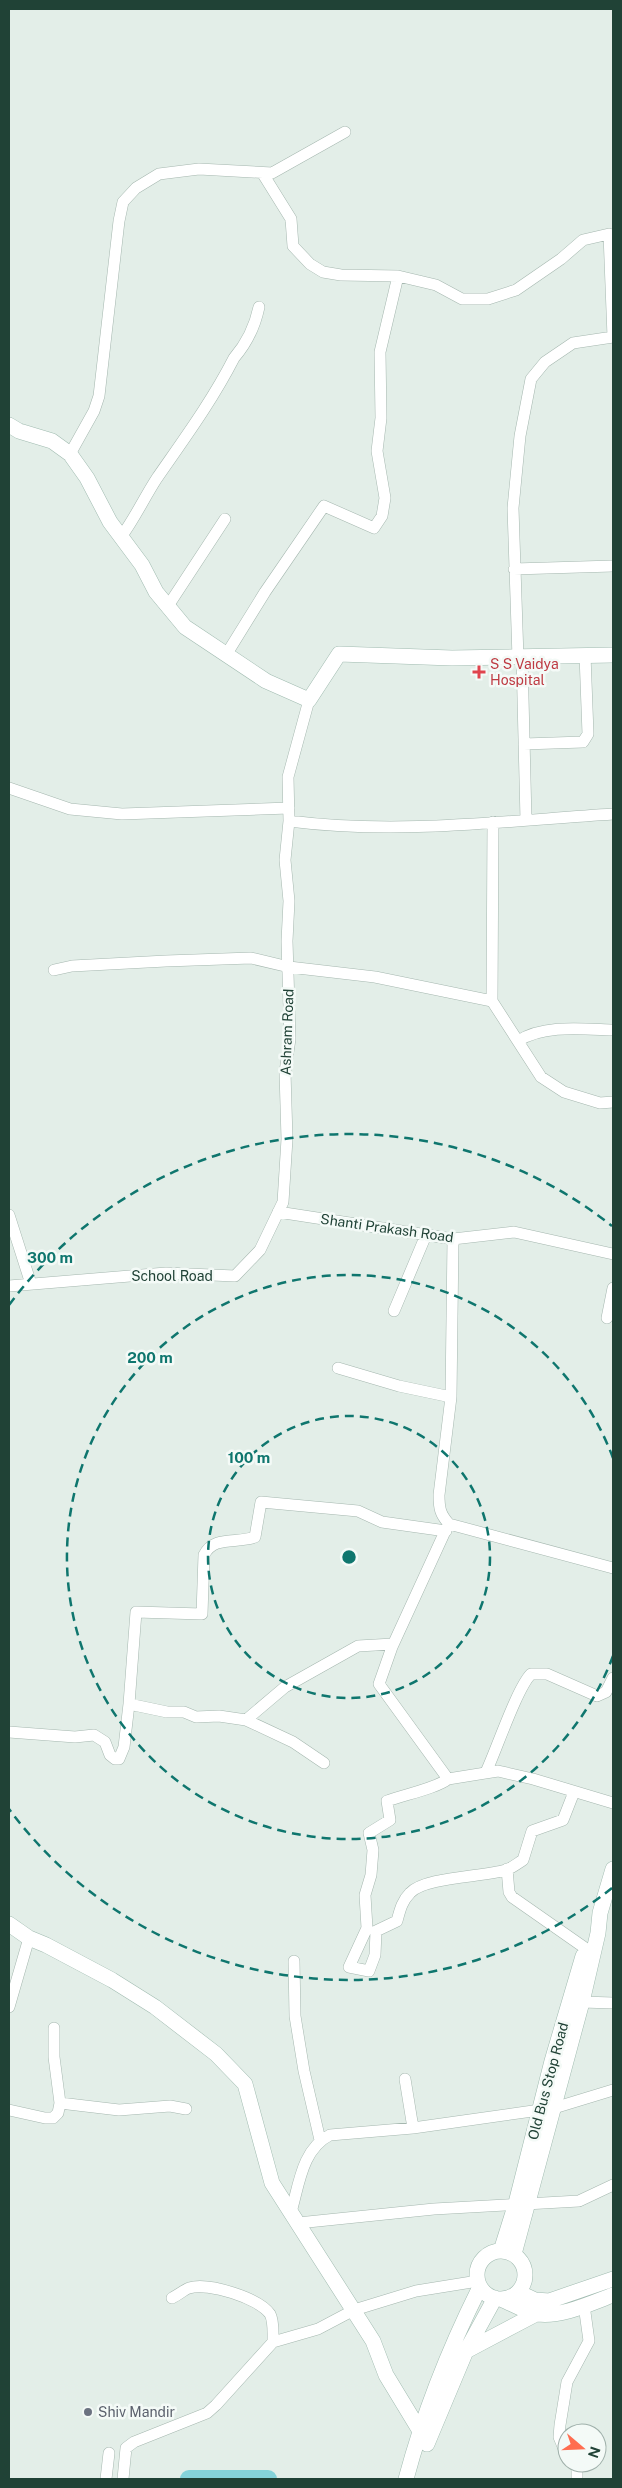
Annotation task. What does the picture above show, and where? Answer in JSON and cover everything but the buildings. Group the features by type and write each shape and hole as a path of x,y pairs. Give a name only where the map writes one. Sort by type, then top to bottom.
{"street":[{"path":"70,454 94,412 99,396 123,202 136,188 159,174 199,169 263,174 280,169 345,132"},
{"path":"263,174 291,219 293,246 310,264 323,272 398,276 436,285 462,299 488,299 516,290 583,240 609,234 613,337 573,344 545,362 531,379 516,474 513,508 514,569 520,657 526,820"},
{"path":"226,655 265,592 324,506 374,528 382,516 385,498 377,451 382,418 380,352 398,276"},
{"path":"121,537 135,519 157,479 190,433 234,358 243,348 256,322 259,307"},
{"path":"9,425 19,431 52,440 70,454 87,478 110,522 142,565 156,592 185,628 266,681 309,700 339,654 520,657 613,655"},
{"path":"168,606 225,519"},
{"path":"514,569 613,566"},
{"path":"524,744 582,742 585,740 588,734 584,655"},
{"name":"Ashram Road","path":"278,1212 283,1202 285,1178 287,1130 285,1072 290,1039 287,941 289,901 285,860 289,821 288,777 309,700"},
{"path":"9,788 70,810 122,814 289,808"},
{"path":"289,821 321,825 440,828 493,822 613,814"},
{"path":"493,822 492,1001 541,1077 564,1092 600,1103 613,1102"},
{"path":"54,970 138,962 251,958 289,966 375,977 492,1001"},
{"path":"518,1041 529,1034 553,1031 613,1030"},
{"name":"Shanti Prakash Road","path":"278,1212 453,1240 514,1232 613,1254"},
{"name":"School Road","path":"9,1286 166,1273 235,1276 260,1250 278,1212"},
{"path":"9,1215 31,1284"},
{"path":"394,1311 426,1235"},
{"path":"448,1779 379,1684 393,1644 447,1528 439,1509 451,1397 453,1240"},
{"path":"607,1318 613,1288"},
{"path":"338,1368 399,1386 451,1397"},
{"path":"9,1732 75,1737 94,1735 105,1742 110,1755 115,1759 122,1752 129,1704 136,1612 202,1614 204,1555 207,1549 214,1543 255,1537 261,1502 358,1511 382,1522 447,1528 613,1568"},
{"path":"246,1720 285,1687 358,1646 393,1644"},
{"path":"486,1772 517,1699 531,1674 547,1674 597,1696 606,1692 613,1678"},
{"path":"129,1704 167,1712 184,1712 196,1717 219,1716 246,1720 293,1742 324,1763"},
{"path":"574,1792 563,1820 532,1831 523,1860 507,1870 435,1881 411,1891 402,1904 397,1920 376,1931 375,1956 369,1972 349,1967 367,1928 365,1895 371,1875 373,1850 369,1833 390,1820 387,1801 441,1784 448,1779 498,1771 533,1779 613,1803"},
{"name":"Old Bus Stop Road","path":"568,2032 582,2002 598,1933 600,1913 613,1869"},
{"path":"507,1870 509,1892 512,1897 586,1948"},
{"name":"Old Bus Stop Road","path":"508,2252 568,2032 586,1948 592,1926 600,1913"},
{"path":"9,1924 28,1938 71,1957 119,1984 186,2030 226,2063 245,2084 272,2183 373,2341 386,2375 425,2433"},
{"path":"9,2007 28,1938"},
{"path":"294,1961 294,2016 320,2140"},
{"path":"582,2002 613,2003"},
{"path":"9,2110 35,2118 53,2118 58,2113 60,2103 54,2057 54,2028"},
{"path":"405,2079 413,2128"},
{"path":"292,2213 308,2156 320,2140 330,2135 413,2128 547,2109 613,2090"},
{"path":"60,2103 119,2110 170,2106 186,2109"},
{"path":"292,2213 579,2201 613,2185"},
{"path":"406,2479 416,2469 425,2433 452,2343 479,2284 478,2270 482,2260 490,2253 508,2252 525,2269 525,2281 518,2292 498,2299 466,2351 425,2433"},
{"path":"518,2292 535,2300 549,2301 613,2279"},
{"path":"123,2479 126,2448 139,2440 207,2413 216,2406 278,2340 318,2329 354,2310 416,2292 479,2284 498,2299 536,2314 552,2314 584,2306 613,2295"},
{"path":"172,2298 190,2288 202,2288 242,2296 259,2304 270,2314 278,2340"},
{"path":"560,2423 567,2382 589,2340 584,2306"},
{"path":"466,2351 536,2314"},
{"path":"106,2479 109,2453"}],"waterway":[{"path":"189,2479 268,2479"}],"place":[{"name":"S S Vaidya Hospital","path":"479,672"},
{"name":"Shiv Mandir","path":"88,2412"}]}
